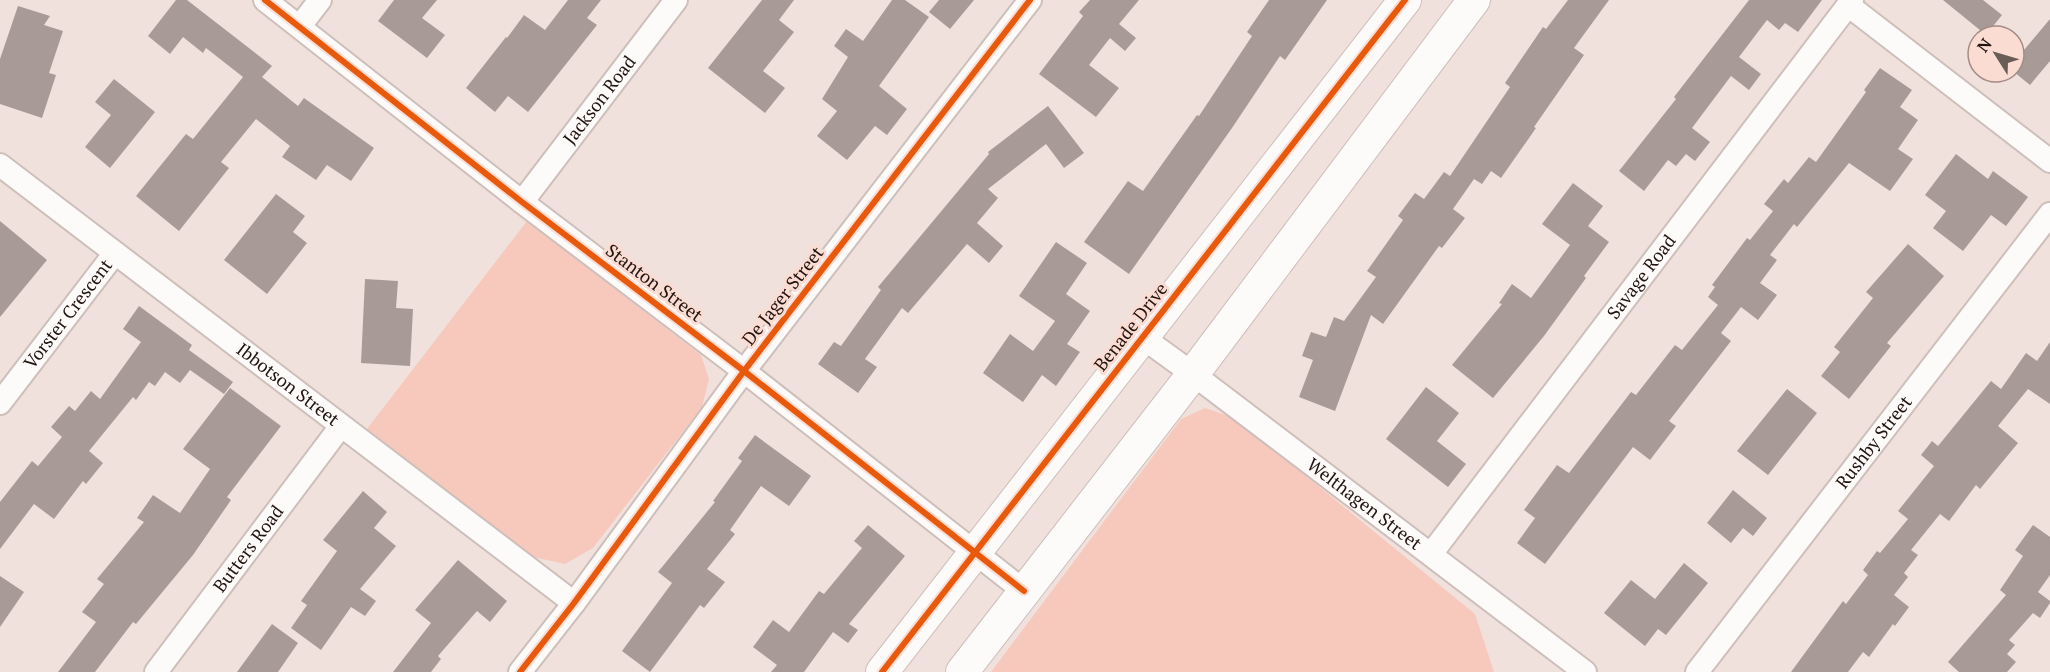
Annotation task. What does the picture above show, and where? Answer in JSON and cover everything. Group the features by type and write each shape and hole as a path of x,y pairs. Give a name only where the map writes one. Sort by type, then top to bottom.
{"street":[{"name":"Stanton Street","path":"265,0 522,202 744,370 1024,591"},
{"path":"300,26 320,0"},
{"name":"Jackson Road","path":"522,202 676,0"},
{"name":"De Jager Street","path":"520,672 574,603 744,370 1030,0"},
{"name":"Benade Drive","path":"882,672 1405,0"},
{"path":"962,672 1193,374 1474,0"},
{"path":"1850,3 2050,161"},
{"name":"Savage Road","path":"1431,554 1850,3"},
{"name":"Ibbotson Street","path":"0,165 574,603"},
{"name":"Rushby Street","path":"1697,672 2050,214"},
{"name":"Vorster Crescent","path":"0,403 115,253"},
{"name":"Welthagen Street","path":"1142,337 1585,672"},
{"name":"Butters Road","path":"156,672 341,426"}],"shaded area":[{"path":"527,221 701,355 709,379 702,407 593,548 565,564 529,556 367,429"},
{"path":"1205,408 1235,418 1475,614 1494,672 991,672 1181,419"}],"building":[{"path":"176,0 187,0 272,66 262,77 298,106 304,98 374,148 351,181 327,165 316,180 282,157 290,146 256,119 221,162 229,168 179,231 136,196 186,134 193,139 243,77 206,48 203,53 183,37 170,54 148,36"},
{"path":"394,0 437,0 422,18 445,35 427,58 378,21"},
{"path":"568,0 601,0 587,18 597,25 528,112 508,96 495,112 466,88 524,15 545,30"},
{"path":"762,0 794,0 779,20 794,32 763,71 785,88 765,113 708,68"},
{"path":"892,0 905,0 929,17 879,86 907,109 887,135 875,126 847,160 817,136 837,111 822,99 848,57 834,46 846,29 863,41"},
{"path":"939,0 974,0 950,29 929,12"},
{"path":"1090,0 1139,0 1119,24 1136,38 1125,51 1110,38 1089,65 1119,88 1096,117 1039,74 1083,16 1079,12"},
{"path":"1269,0 1327,0 1285,60 1280,56 1129,274 1084,242 1128,181 1143,191 1197,115 1199,116 1252,36 1247,32"},
{"path":"1568,0 1609,0 1574,48 1584,55 1534,127 1536,128 1501,178 1491,171 1482,184 1474,179 1453,209 1465,218 1442,248 1439,246 1383,324 1371,315 1335,411 1299,397 1313,360 1302,356 1311,332 1326,337 1334,317 1344,321 1376,277 1367,271 1403,220 1398,216 1415,193 1424,199 1444,172 1450,176 1510,87 1505,83 1543,27 1546,29"},
{"path":"1749,0 1822,0 1798,32 1785,23 1779,30 1767,20 1739,57 1761,74 1749,90 1731,76 1692,128 1710,142 1695,161 1686,154 1676,166 1668,160 1644,191 1619,171 1676,99 1674,97"},
{"path":"1943,0 1983,0 2002,15 1995,24 1972,24"},
{"path":"18,6 50,16 44,25 63,31 49,73 56,75 42,118 0,104 0,59"},
{"path":"2050,19 2050,61 2030,85 2026,82 2026,48"},
{"path":"1880,68 1912,90 1900,107 1918,120 1898,149 1913,159 1890,191 1849,163 1797,227 1794,224 1770,255 1777,260 1760,283 1777,295 1758,320 1741,307 1721,333 1731,341 1669,421 1676,426 1650,460 1633,447 1545,564 1517,543 1535,518 1524,510 1557,465 1569,473 1631,392 1636,395 1675,345 1682,350 1718,305 1708,297 1715,287 1712,285 1747,238 1750,240 1773,211 1764,204 1784,179 1788,183 1809,157 1816,162 1866,92 1864,90"},
{"path":"114,79 155,112 110,168 85,147 111,115 95,102"},
{"path":"1048,106 1084,153 1064,168 1046,144 988,189 998,198 977,223 1003,246 989,263 967,244 908,313 902,308 865,359 877,367 858,393 818,364 834,342 841,346 881,290 878,287 989,154 988,152"},
{"path":"1956,154 1988,179 1993,171 2028,197 2006,226 1991,215 1963,251 1933,228 1946,211 1925,195"},
{"path":"1573,183 1603,206 1588,226 1609,242 1544,336 1493,398 1452,365 1502,304 1499,303 1512,284 1531,298 1570,245 1542,224"},
{"path":"276,194 305,216 293,232 307,243 267,294 224,260"},
{"path":"0,221 47,260 0,317"},
{"path":"1056,242 1087,263 1066,294 1090,311 1067,344 1080,352 1056,386 1042,375 1023,402 983,373 1010,334 1033,351 1055,321 1019,296"},
{"path":"1908,244 1944,276 1887,343 1891,346 1849,399 1821,376 1840,352 1834,347 1873,298 1866,292"},
{"path":"365,279 398,281 396,308 413,309 410,366 361,363"},
{"path":"139,306 192,345 189,350 233,382 224,394 190,370 180,383 165,372 155,386 149,382 136,400 133,397 89,451 103,463 86,484 83,481 54,519 34,504 0,549 0,502 32,461 38,466 62,437 51,427 69,406 75,411 91,391 100,399 141,342 123,329"},
{"path":"2050,342 2050,404 2028,389 1998,426 2018,443 1980,489 1976,485 1949,521 1940,514 1911,550 1918,555 1904,573 1908,577 1894,595 1909,607 1895,626 1893,624 1869,657 1863,652 1848,672 1791,672 1843,601 1846,604 1868,575 1863,570 1877,551 1880,553 1908,519 1898,511 1934,466 1921,455 1932,441 1938,446 1991,381 2001,389 2026,353 2037,361"},
{"path":"1426,387 1459,413 1437,441 1466,464 1448,487 1386,439"},
{"path":"230,388 281,426 227,497 231,500 193,555 136,624 133,622 95,672 58,672 96,622 82,612 104,584 97,579 144,522 137,518 153,495 180,513 210,469 183,449"},
{"path":"1787,389 1817,413 1768,475 1737,451"},
{"path":"755,435 811,476 789,506 761,486 730,530 735,534 707,569 725,582 704,608 700,605 650,672 622,651 672,583 658,572 715,502 713,501 742,461 738,458"},
{"path":"1733,490 1767,518 1753,536 1743,528 1731,543 1707,523"},
{"path":"363,491 387,512 374,528 396,546 360,589 376,601 365,616 351,607 321,650 291,628 307,605 301,601 337,551 323,540"},
{"path":"868,525 905,556 849,624 858,630 848,643 833,632 804,672 771,672 777,665 753,647 773,620 789,632 819,591 824,594 862,548 854,541"},
{"path":"2033,525 2050,537 2050,575 2038,592 2050,603 2040,618 2033,613 2009,640 2015,645 2007,654 2016,662 2007,672 1959,672 1948,662 2006,595 2000,590 2023,556 2015,550"},
{"path":"458,560 507,601 490,622 477,611 438,656 441,659 431,672 393,672 431,623 415,610"},
{"path":"1684,563 1708,583 1666,635 1658,629 1645,646 1604,613 1631,580 1655,599"},
{"path":"0,576 24,592 0,627"},
{"path":"272,624 298,643 278,672 237,672"}],"cycle path":[{"path":"265,0 1024,591"},
{"path":"520,672 574,603 744,371 1030,0"},
{"path":"882,672 1405,0"}]}
